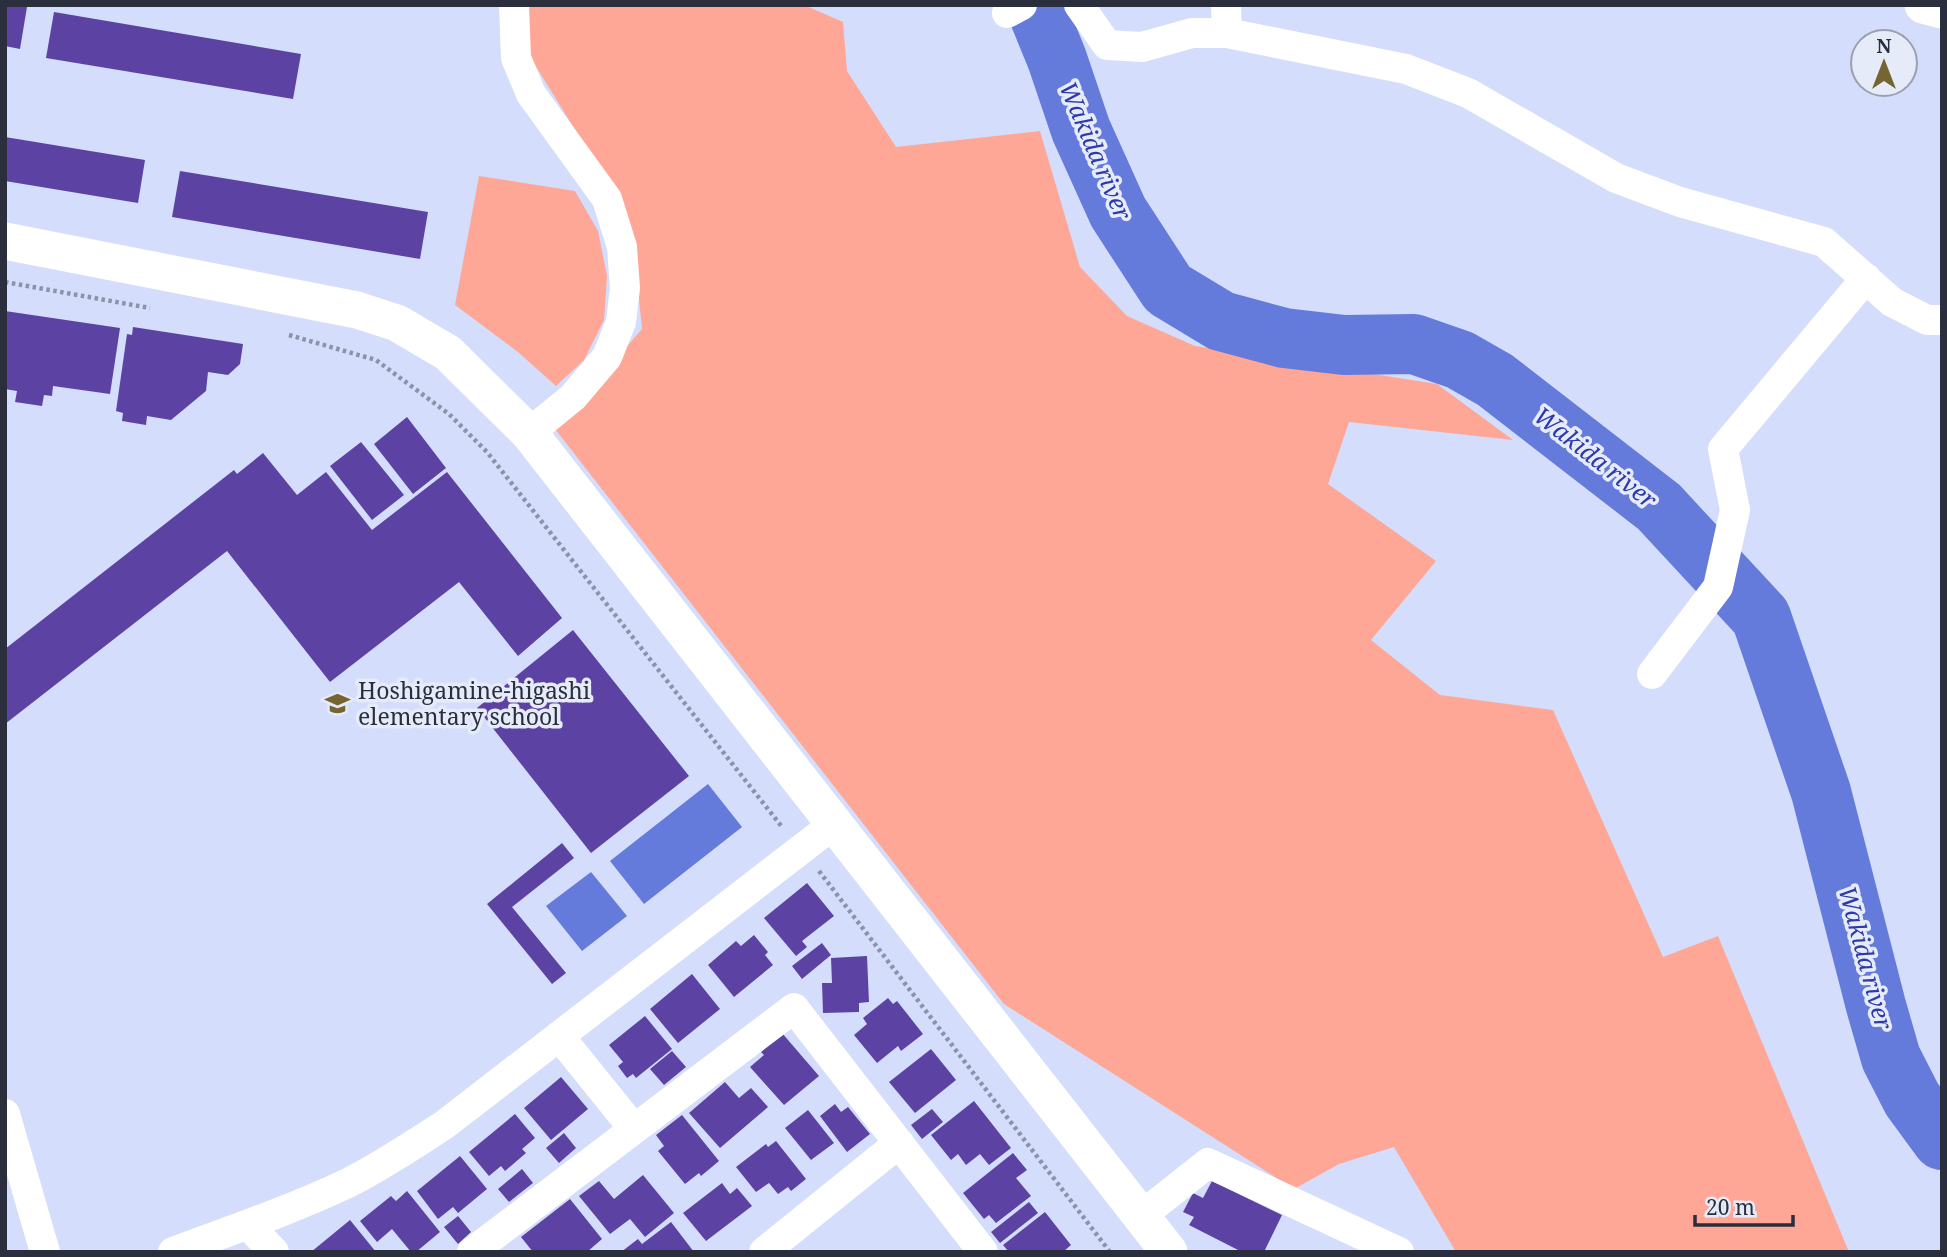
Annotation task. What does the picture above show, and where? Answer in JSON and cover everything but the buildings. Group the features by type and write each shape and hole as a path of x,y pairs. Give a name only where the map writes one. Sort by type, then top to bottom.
{"street":[{"path":"514,5 516,58 523,78 531,94 607,199 622,247 625,288 621,322 607,357 573,397 529,433"},
{"path":"1079,5 1107,45 1142,47 1192,33 1227,19 1406,69 1468,93 1616,178 1680,202 1824,242 1892,302 1927,320 1942,320"},
{"path":"1923,5 1942,10"},
{"path":"5,242 357,310 397,323 448,353 529,433 1168,1252"},
{"path":"1652,674 1718,587 1735,510 1723,449 1866,278"},
{"path":"173,1252 248,1225 349,1182 406,1150 444,1125 834,824"},
{"path":"472,1252 794,1008 983,1252"},
{"path":"559,1036 634,1129"},
{"path":"5,1114 45,1252"},
{"path":"764,1252 899,1143"},
{"path":"1141,1216 1208,1163 1399,1252"},
{"path":"248,1225 274,1252"}],"path":[{"path":"5,282 154,309"},
{"path":"288,335 376,360 449,414 487,452 801,849 1110,1252"}],"shaded area":[{"path":"524,5 804,5 843,22 847,71 896,147 1040,131 1080,267 1127,316 1195,346 1437,384 1513,440 1349,422 1328,484 1436,561 1371,640 1440,695 1553,710 1663,957 1718,936 1849,1252 1456,1252 1394,1147 1339,1164 1294,1189 1004,1004 555,429 642,329 634,249 616,196 527,52"},
{"path":"479,176 575,191 598,231 607,276 604,320 584,360 556,386 518,352 455,305"}],"water":[{"path":"708,784 742,827 644,904 610,861"},
{"path":"591,872 627,916 582,951 546,906"}],"waterway":[{"name":"Wakida river","path":"1035,5 1081,130 1118,212 1168,289 1221,321 1284,338 1344,345 1414,344 1460,360 1495,380 1659,507 1761,617 1821,792 1891,1058 1912,1099 1942,1140"}],"place":[{"name":"Hoshigamine-higashi elementary school","path":"338,704"}]}
